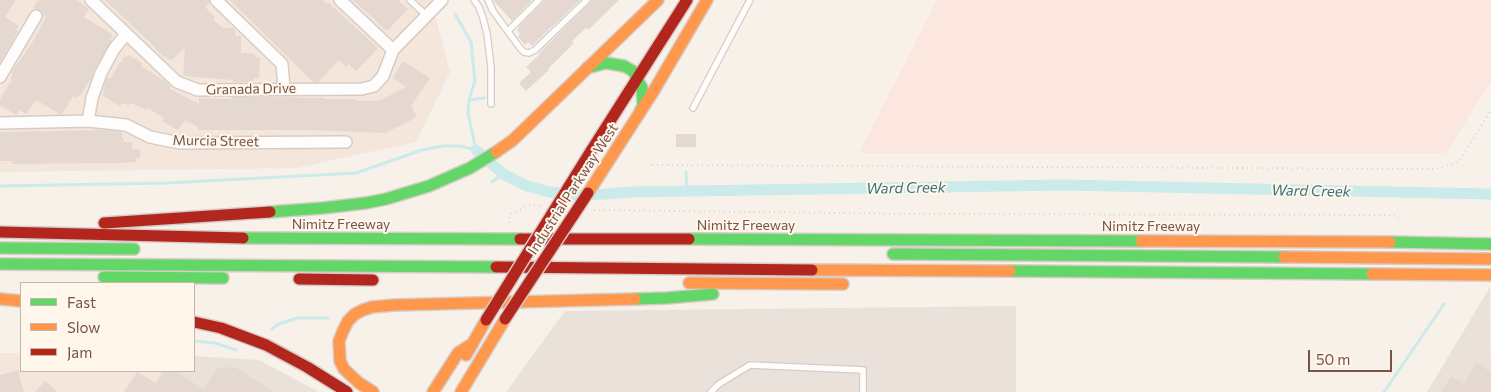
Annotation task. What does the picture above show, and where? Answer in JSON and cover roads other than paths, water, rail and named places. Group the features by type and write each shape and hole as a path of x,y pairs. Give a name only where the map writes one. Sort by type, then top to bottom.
{"main road":[{"path":"0,231 323,208 386,199 429,186 470,168 513,140 658,0"},
{"name":"Industrial Parkway West","path":"442,392 687,0"},
{"name":"Industrial Parkway West","path":"461,392 505,319 640,112 707,0"},
{"path":"587,68 606,63 624,66 632,71 642,88 643,105 640,112"},
{"name":"Nimitz Freeway","path":"0,231 259,238 1491,244"},
{"path":"0,248 149,249"},
{"path":"517,252 567,252"},
{"path":"885,254 1491,259"},
{"path":"0,264 1491,275"},
{"path":"90,277 230,278"},
{"path":"289,279 388,280"},
{"path":"497,281 546,281"},
{"path":"674,283 852,284"},
{"path":"373,392 359,383 344,369 340,361 339,352 341,336 348,322 355,314 372,307 667,298 803,284"},
{"path":"0,299 20,301"},
{"path":"195,322 221,328 266,345 347,392"},
{"path":"433,392 458,353 472,344"}],"street":[{"name":"Granada Drive","path":"91,0 177,82 198,90 362,89 374,86 383,76 393,50"},
{"path":"216,0 282,64 284,88"},
{"path":"340,0 393,50 442,0"},
{"path":"0,77 36,16"},
{"path":"88,121 92,98 100,73 114,49 126,34"},
{"name":"Murcia Street","path":"0,123 88,121 126,125 150,137 180,143 346,142"}],"lane":[{"path":"410,0 427,16"},
{"path":"474,0 479,7 487,34 491,67 491,104"},
{"path":"488,0 493,11 520,48 524,52 530,53 536,50 588,0"},
{"path":"508,31 540,0"},
{"path":"693,108 750,0"},
{"path":"711,392 719,384 750,365 863,370 863,392"}],"waterway":[{"path":"0,186 167,183 356,173 422,150 443,146 460,146 476,150 468,113 469,100 475,81 471,42 455,14"},
{"path":"469,100 484,98"},
{"name":"Ward Creek","path":"476,150 503,174 527,186 550,192 577,195 629,192 1064,185 1491,194"},
{"path":"686,172 687,192"},
{"path":"492,182 503,174"},
{"name":"Ward Creek","path":"1384,392 1444,304"},
{"path":"272,329 279,324 297,318 328,318"},
{"path":"195,341 215,343 236,350"}]}
